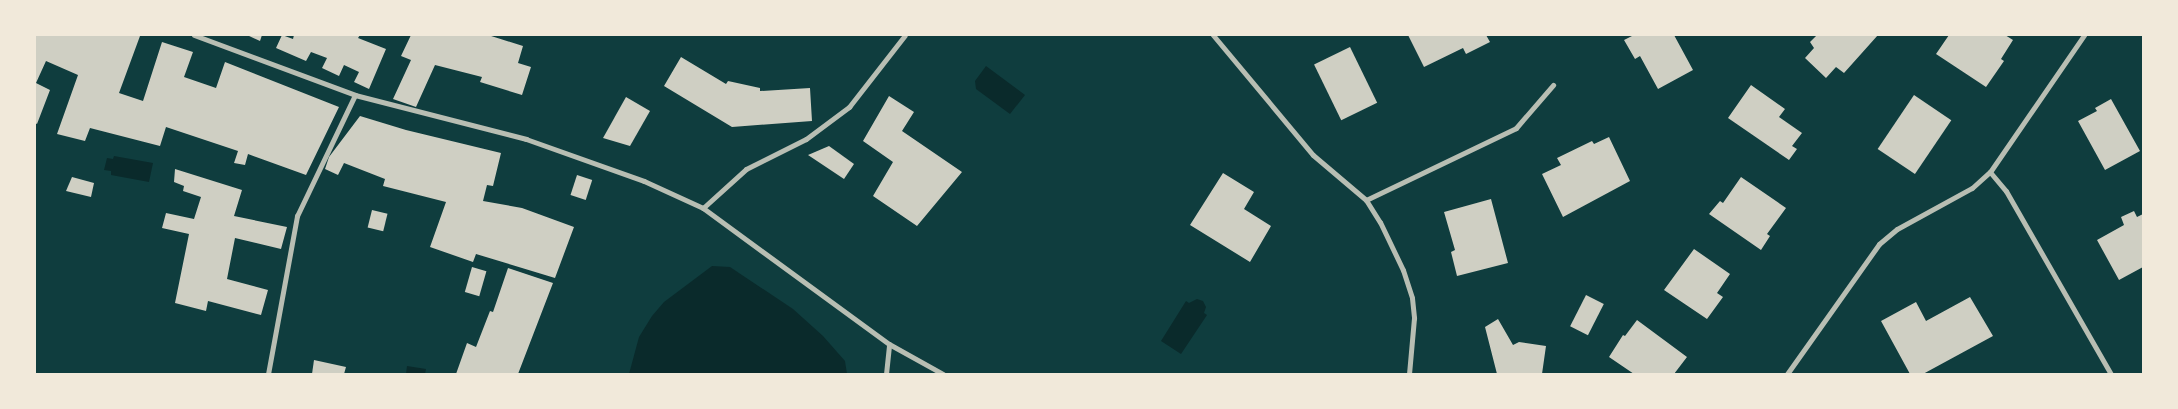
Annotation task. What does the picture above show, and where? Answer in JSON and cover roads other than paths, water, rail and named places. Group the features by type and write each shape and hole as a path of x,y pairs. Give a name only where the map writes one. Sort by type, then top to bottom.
{"street":[{"path":"194,35 355,96 526,139 644,181 703,208 890,344 943,374"},
{"path":"703,208 746,169 806,139 849,107 905,35"},
{"path":"1213,35 1313,155 1366,200 1391,246 1412,298 1414,318 1409,374"},
{"path":"1786,374 1879,244 1897,229 1972,188 1990,172 2084,35"},
{"path":"1366,200 1516,128 1553,85"},
{"path":"268,374 297,216 355,96"},
{"path":"1990,172 2011,200 2111,374"},
{"path":"886,374 890,344"}],"water":[{"path":"986,66 1025,95 1010,114 976,89 975,81"},
{"path":"114,156 153,163 149,182 111,175 111,171 104,170 107,158 113,159"},
{"path":"712,266 730,267 793,309 823,336 845,361 847,374 629,374 639,337 652,316 664,302"},
{"path":"1197,299 1203,301 1206,307 1204,313 1207,315 1181,354 1161,341 1186,301 1189,303"},
{"path":"407,366 426,369 425,374 406,374"}]}
